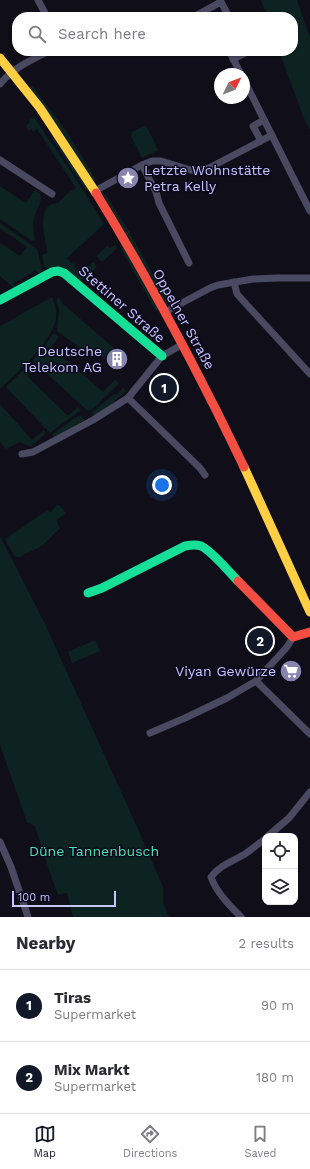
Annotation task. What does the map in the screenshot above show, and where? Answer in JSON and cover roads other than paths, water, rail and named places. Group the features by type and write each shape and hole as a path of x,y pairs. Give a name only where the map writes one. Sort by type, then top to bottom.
{"street":[{"path":"38,0 44,12"},
{"path":"205,0 209,8"},
{"path":"202,12 220,1 226,12"},
{"path":"0,84 18,67 39,56"},
{"path":"232,56 238,68"},
{"path":"233,59 239,56"},
{"name":"Oppelner Straße","path":"0,58 39,107 95,192 183,344 228,431 259,496 310,612"},
{"path":"250,92 310,211"},
{"path":"261,141 253,126 264,120"},
{"path":"95,192 142,165 152,161 161,161 194,171 209,168 272,135"},
{"path":"0,160 52,194"},
{"path":"142,165 156,192 158,203 189,262"},
{"name":"Stettiner Straße","path":"0,300 52,272 58,271 64,273 162,356"},
{"path":"165,312 210,288 234,282 278,278 310,278"},
{"path":"234,282 237,294 310,374"},
{"path":"22,454 34,452 93,420 128,398 162,356 183,344"},
{"path":"128,398 200,468 205,475"},
{"path":"88,592 102,588 185,546 198,544 207,550 293,637"},
{"path":"150,733 227,698 256,681 287,647 293,637 310,632"},
{"path":"256,681 310,734"},
{"path":"272,833 289,818 310,792"},
{"path":"241,917 219,891 213,883 211,877 222,867 245,854 262,841"},
{"path":"0,842 11,867 28,917"}],"place":[{"name":"Letzte Wohnstätte Petra Kelly","path":"128,178"},
{"name":"Deutsche Telekom AG","path":"117,359"},
{"name":"Tiras","path":"164,388"},
{"name":"Mix Markt","path":"260,641"},
{"name":"Viyan Gewürze","path":"291,671"}],"park label":[{"name":"Düne Tannenbusch","path":"94,851"}]}
